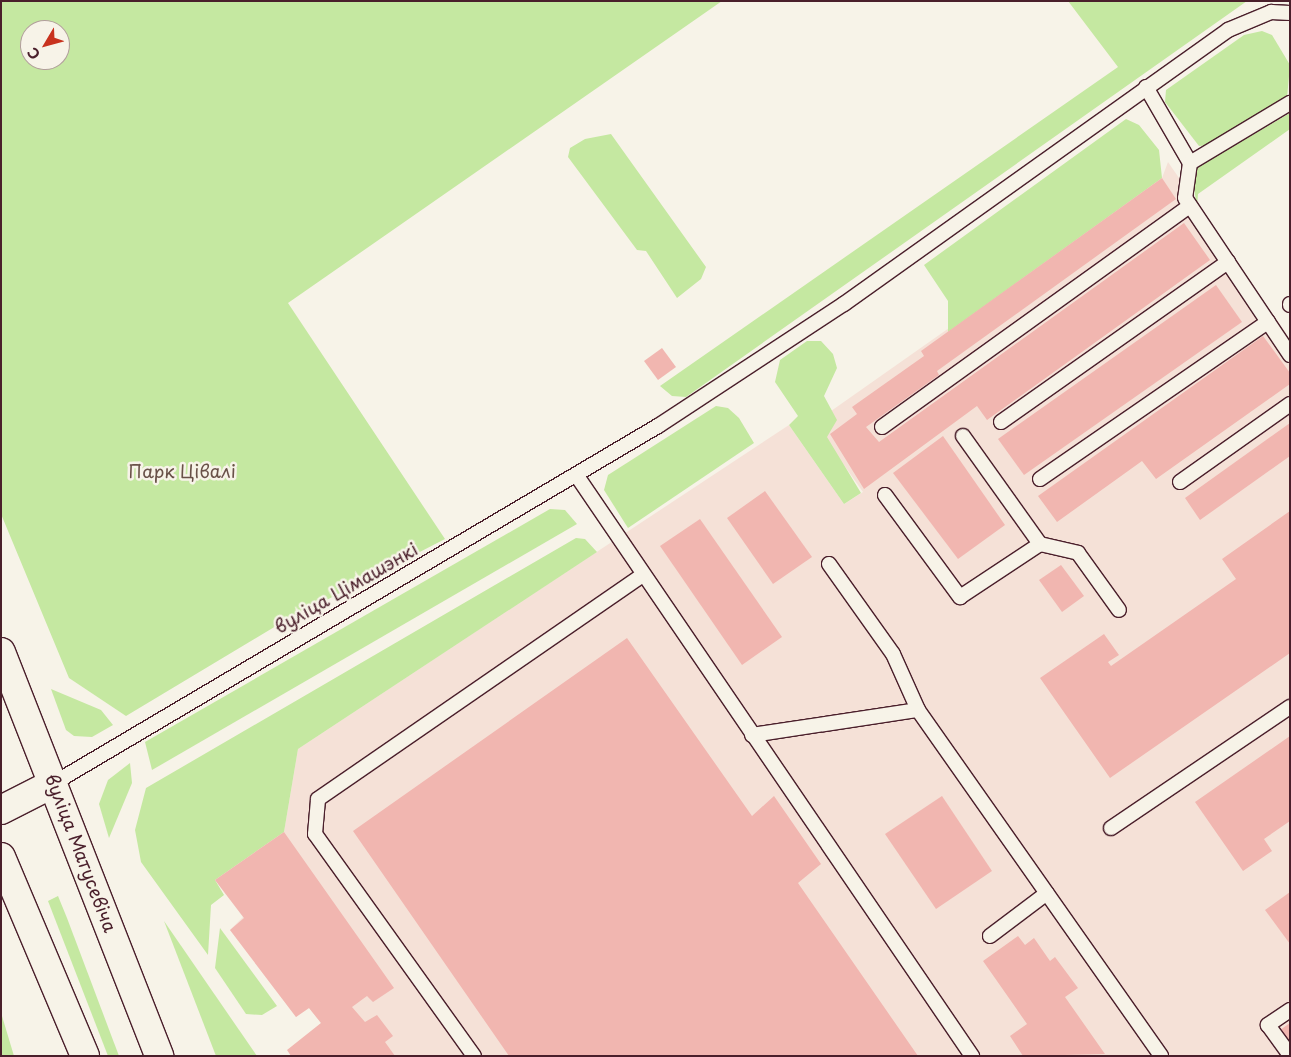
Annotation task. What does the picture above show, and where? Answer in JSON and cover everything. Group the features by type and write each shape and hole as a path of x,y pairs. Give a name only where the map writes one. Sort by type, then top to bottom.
{"main road":[{"name":"вуліца Матусевіча","path":"1,652 54,783 159,1056"},
{"path":"1,810 54,783"},
{"path":"1,857 85,1056"}],"lane":[{"name":"вуліца Цімашэнкі","path":"54,783 577,476 658,426 844,304 1228,30 1271,12 1290,13"},
{"path":"1146,87 1190,162 1185,198 1290,355"},
{"path":"1190,162 1290,103"},
{"path":"882,427 1190,206"},
{"path":"1001,422 1228,262"},
{"path":"1040,479 1268,322"},
{"path":"1180,482 1290,404"},
{"path":"963,436 1040,544 1078,553 1119,610"},
{"path":"577,476 972,1056"},
{"path":"885,495 960,597 1040,544"},
{"path":"829,564 892,654 918,710 1161,1056"},
{"path":"474,1056 315,834 318,799 643,575"},
{"path":"1111,828 1290,707"},
{"path":"752,735 918,710"},
{"path":"990,936 1047,893"},
{"path":"1290,1010 1268,1025 1290,1055"}],"shaded area":[{"path":"1168,162 1290,339 1290,1056 291,1056 321,1023 309,1008 296,1017 230,930 243,917 215,880 284,832 298,749 789,425 844,504 863,492 814,423 1162,178"}],"green space":[{"name":"Парк Цівалі","path":"1,1 722,1 288,303 445,539 276,626 126,716 69,678 1,514"},
{"path":"1068,1 1247,1 686,397 672,396 660,386 1118,67"},
{"path":"1262,31 1272,35 1290,65 1287,98 1210,145 1199,146 1165,102 1166,90 1244,35"},
{"path":"1290,113 1290,129 1198,194 1197,207 1192,177 1198,167"},
{"path":"1126,119 1139,125 1159,150 1162,178 948,332 948,301 924,265"},
{"path":"611,134 706,267 701,279 677,298 646,251 637,250 568,157 570,148 585,139"},
{"path":"807,341 821,341 833,354 837,368 824,396 837,420 827,437 861,493 844,504 789,425 798,416 775,382 780,360"},
{"path":"716,406 728,408 739,418 754,443 628,528 604,490 608,475"},
{"path":"550,509 565,510 577,524 152,770 145,742"},
{"path":"576,538 585,539 597,552 298,749 284,832 215,880 224,895 211,905 208,955 141,862 135,830 146,788"},
{"path":"51,689 101,710 113,725 92,737 74,736 66,730"},
{"path":"130,763 132,783 109,838 99,804 108,780"},
{"path":"58,896 119,1056 108,1056 48,901"},
{"path":"164,921 257,1056 216,1056"},
{"path":"220,928 277,1006 262,1015 246,1014 215,968"},
{"path":"2,1016 14,1056 1,1056"}],"building":[{"path":"1162,178 1176,199 937,371 939,375 866,427 879,442 1184,223 1210,260 987,420 977,406 864,489 830,434 857,414 852,407 924,356 921,351"},
{"path":"1216,285 1242,322 1024,475 998,439"},
{"path":"1263,336 1290,373 1290,384 1156,479 1142,461 1057,522 1038,496"},
{"path":"662,348 676,367 658,380 644,361"},
{"path":"1290,423 1290,456 1200,520 1185,498"},
{"path":"943,436 1005,525 958,559 893,473"},
{"path":"765,491 812,557 773,584 727,518"},
{"path":"1290,511 1290,653 1110,778 1040,678 1104,634 1119,655 1108,662 1111,666 1236,579 1222,559"},
{"path":"700,519 782,637 742,665 660,546"},
{"path":"1061,565 1084,596 1062,612 1039,580"},
{"path":"627,638 752,816 774,796 821,864 798,883 918,1056 509,1056 353,831"},
{"path":"1290,736 1290,821 1264,839 1272,851 1243,871 1195,802"},
{"path":"942,796 992,871 936,909 885,834"},
{"path":"284,832 394,988 373,1002 367,996 352,1007 365,1022 377,1015 393,1036 385,1042 395,1056 291,1056 287,1050 321,1023 309,1008 296,1017 230,930 244,918 215,880"},
{"path":"1290,892 1290,944 1265,910"},
{"path":"1018,936 1025,945 1034,938 1050,961 1055,957 1078,988 1065,997 1105,1054 1023,1056 1010,1036 1027,1024 983,961"},
{"path":"1290,1023 1290,1042 1280,1030"}]}
